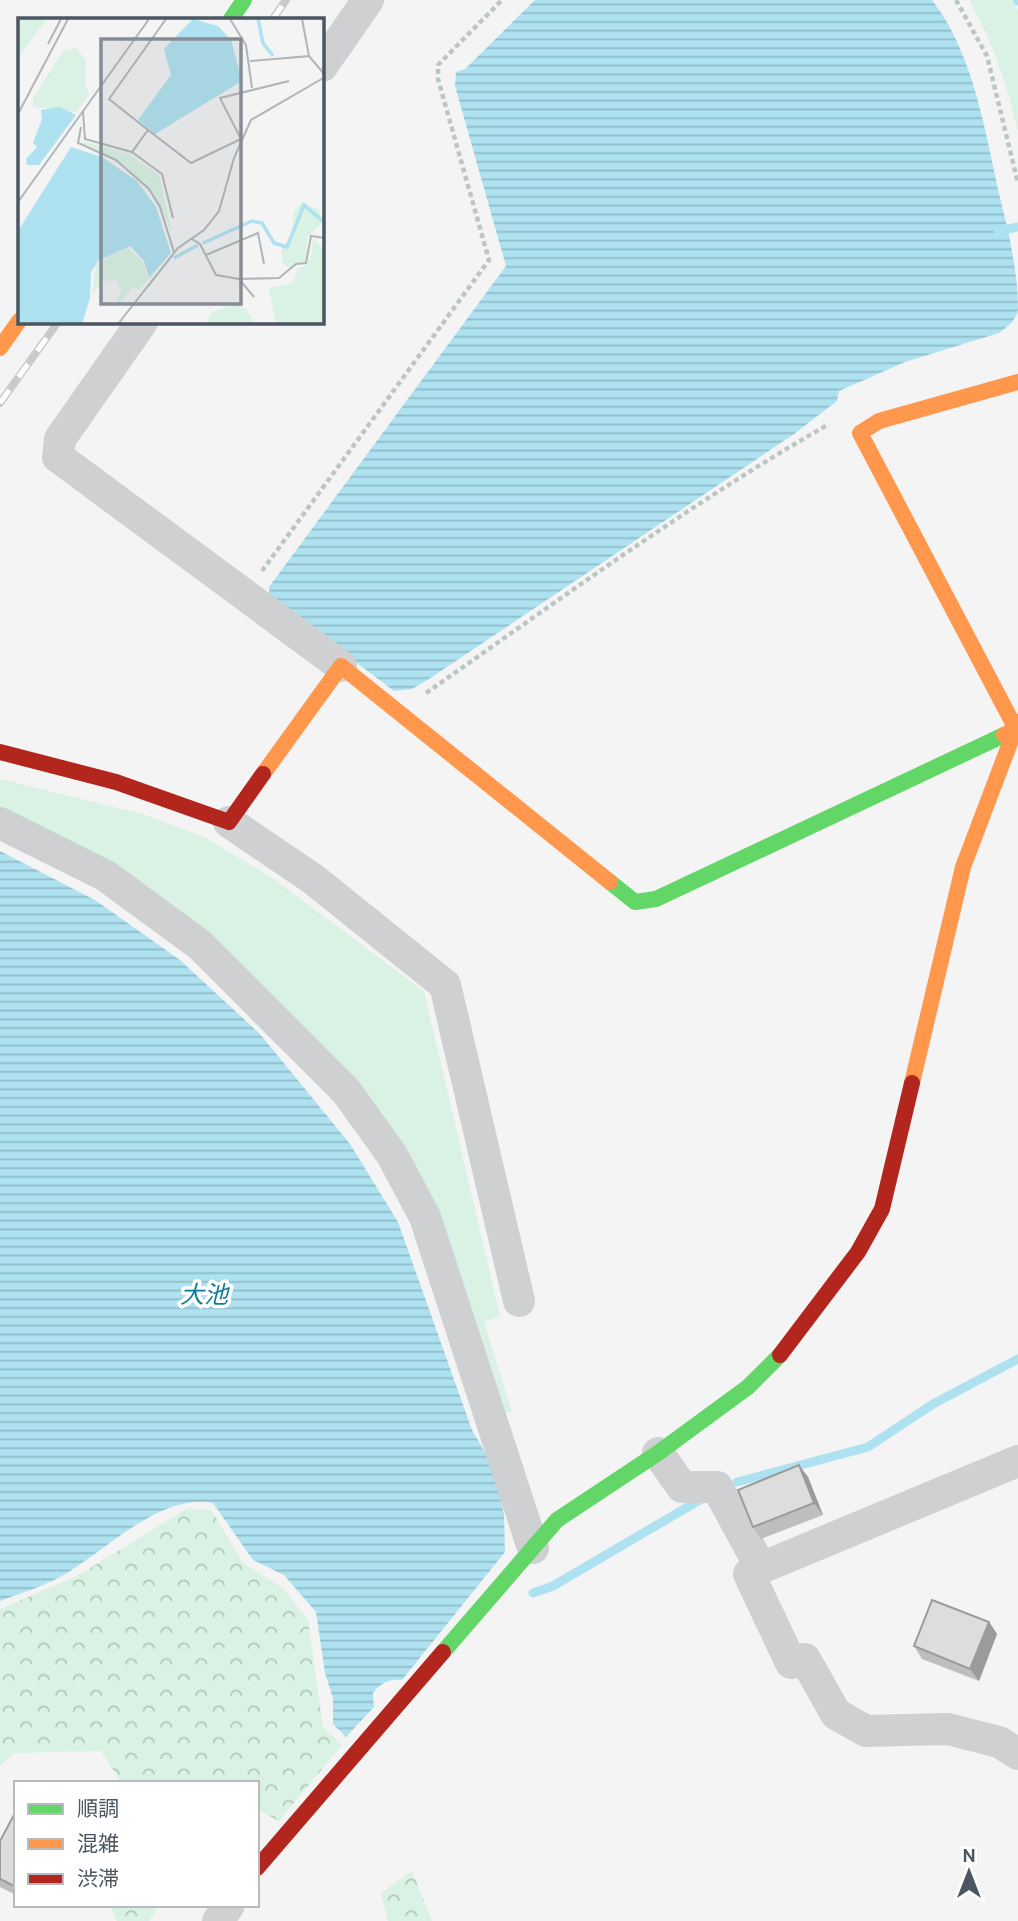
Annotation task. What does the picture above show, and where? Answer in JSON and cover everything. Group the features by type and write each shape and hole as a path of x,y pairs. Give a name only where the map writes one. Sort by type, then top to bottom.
{"street":[{"path":"232,18 244,0"},
{"path":"324,63 368,0"},
{"path":"0,348 18,322"},
{"path":"141,324 60,439 58,457 341,666 635,902 656,899 1017,725"},
{"path":"259,1865 557,1520 659,1453 748,1387 788,1346 858,1252 882,1209 963,867 1017,725 860,433 879,421 1018,382"},
{"path":"229,822 341,666"},
{"path":"0,752 83,771 182,802 229,822 313,879 445,985 519,1301"},
{"path":"0,823 106,877 201,945 346,1091 392,1155 425,1217 533,1548"},
{"path":"659,1453 682,1487 717,1487 761,1569"},
{"path":"1012,1744 948,1729 866,1731 835,1714 805,1659 790,1664 749,1574 1018,1461"}],"path":[{"path":"245,594 489,260 438,79 438,65 502,0"},
{"path":"956,0 987,56 1018,183"},
{"path":"400,712 633,550 779,453 835,420"}],"green space":[{"path":"969,0 1013,0 1018,10 1018,132 998,64"},
{"path":"0,779 143,814 206,838 271,877 424,991 500,1316 484,1322 512,1412 498,1414 446,1260 306,1038 0,818"},
{"path":"188,1508 212,1511 243,1563 283,1588 308,1620 323,1727 342,1745 279,1821 259,1810 259,1781 120,1781 101,1751 14,1753 0,1766 0,1609 77,1576"},
{"path":"412,1871 432,1921 388,1921 381,1893"},
{"path":"111,1907 158,1907 149,1921 117,1921"}],"water":[{"path":"535,0 932,0 958,44 976,94 1012,253 1018,309 1016,317 999,333 905,362 839,391 837,401 794,434 429,679 412,689 394,691 270,597 269,587 506,266 455,86 456,72 465,69"},
{"name":"大池","path":"0,851 95,900 180,960 260,1034 350,1144 398,1222 472,1430 491,1463 504,1514 505,1552 402,1680 386,1682 373,1693 374,1707 346,1737 333,1724 333,1698 325,1673 316,1612 284,1575 253,1560 213,1503 194,1502 156,1514 62,1576 0,1601"}],"building":[{"path":"799,1465 814,1503 753,1527 738,1490"},
{"path":"932,1600 989,1622 970,1669 914,1646"},
{"path":"14,1815 14,1886 0,1879 0,1841"}],"waterway":[{"path":"998,231 1018,227"},
{"path":"737,1482 868,1447 933,1404 1018,1359"},
{"path":"533,1593 553,1586 703,1498"}],"railway":[{"path":"274,18 286,0"},
{"path":"0,403 57,324"}],"traffic: fast":[{"path":"232,18 244,0"},
{"path":"610,882 635,902 656,899 1004,735"},
{"path":"443,1652 557,1520 658,1453 748,1387 780,1355"}],"traffic: slow":[{"path":"0,348 18,322"},
{"path":"1004,735 1016,729 860,433 879,421 1018,382"},
{"path":"263,774 341,666 610,882"},
{"path":"912,1083 963,867 1018,722"}],"traffic: jam":[{"path":"0,752 116,782 229,822 263,774"},
{"path":"780,1355 858,1252 882,1209 912,1083"},
{"path":"259,1866 443,1652"}]}
